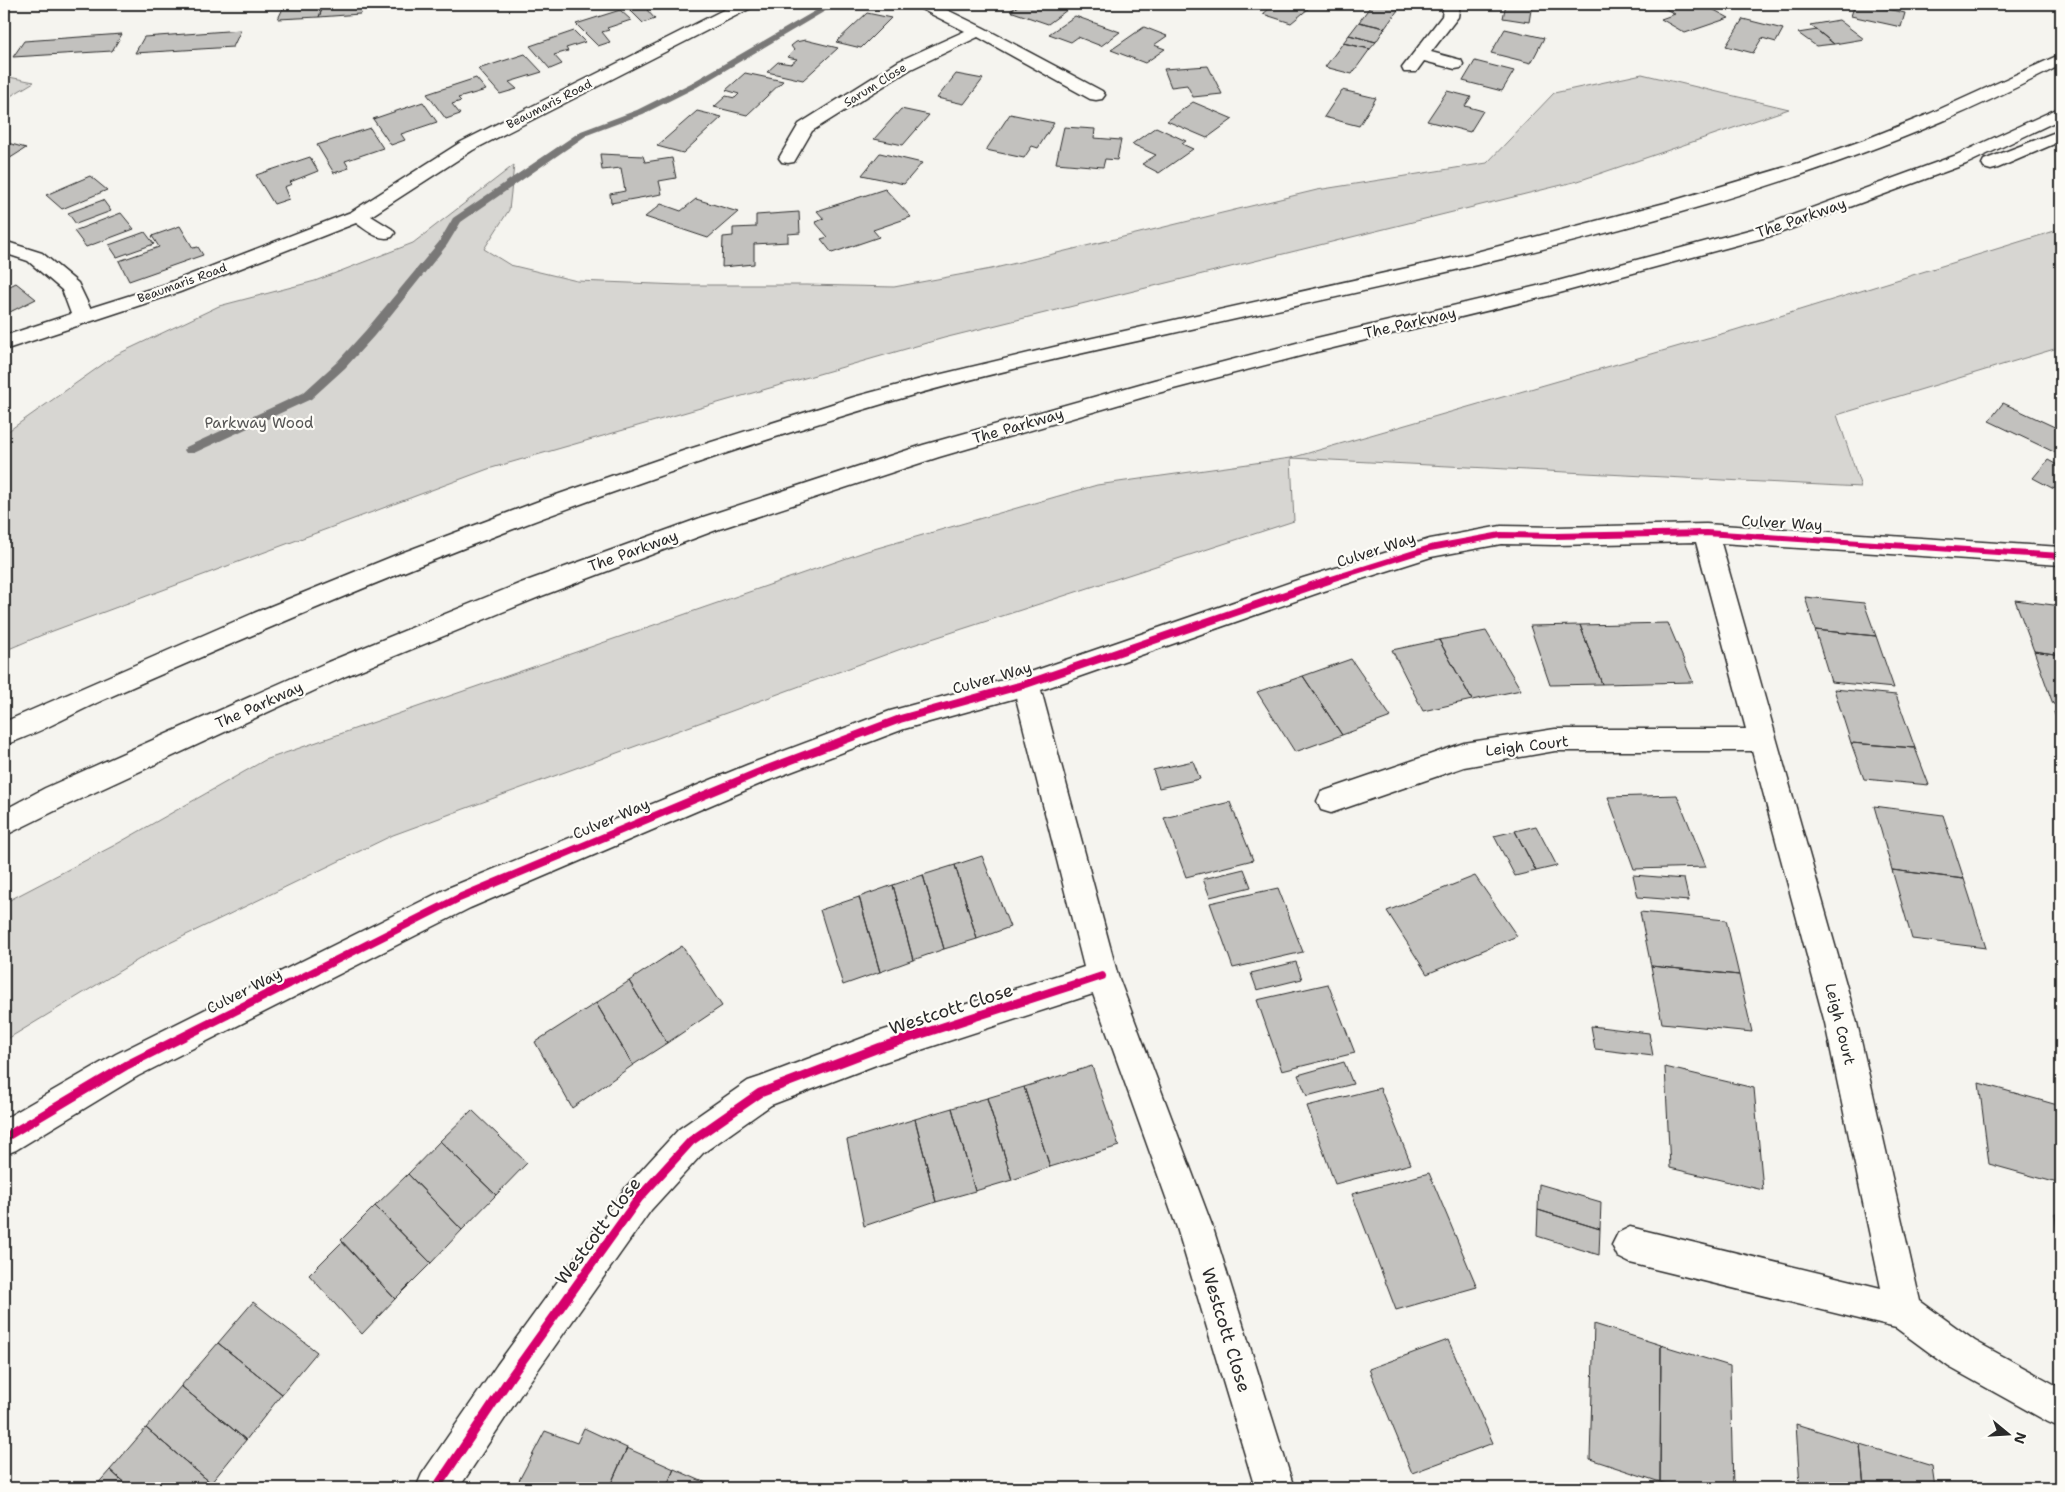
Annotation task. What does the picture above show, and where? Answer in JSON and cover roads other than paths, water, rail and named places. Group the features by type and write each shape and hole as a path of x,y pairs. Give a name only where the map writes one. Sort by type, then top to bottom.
{"main road":[{"name":"Beaumaris Road","path":"4,343 173,288 358,216 467,146 748,4"},
{"path":"923,4 978,31 1096,95"},
{"path":"1410,68 1450,17 1452,4"},
{"name":"Sarum Close","path":"788,158 805,128 905,65 978,31"},
{"path":"1420,54 1456,64"},
{"path":"4,734 320,595 505,522 675,462 917,387 1470,260 1645,216 1790,173 1914,127 2023,79 2061,59"},
{"name":"The Parkway","path":"4,824 55,797 337,669 530,590 711,522 931,452 1154,387 1308,347 1552,289 1767,231 1960,160 2061,112"},
{"path":"1767,231 1920,193 2061,135"},
{"path":"358,216 385,233"},
{"path":"4,247 35,257 71,287 83,317"},
{"name":"Culver Way","path":"4,1138 127,1065 459,898 757,773 891,722 1026,684 1312,585 1430,548 1501,535 1555,536 1706,533 2061,556"},
{"name":"Leigh Court","path":"1706,533 1841,1024 1904,1312"},
{"name":"Westcott Close","path":"1026,684 1102,976 1194,1228 1275,1488"},
{"name":"Leigh Court","path":"1331,801 1464,755 1555,740 1762,740"},
{"name":"Westcott Close","path":"436,1488 510,1378 639,1198 691,1141 760,1093 881,1047 1102,976"},
{"path":"1630,1245 1904,1312 1962,1354 2061,1409"}],"waterway":[{"path":"190,450 307,396 341,365 370,333 443,243 457,220 584,133 640,112 694,85 833,4"}],"park label":[{"name":"Parkway Wood","path":"259,423"}]}
